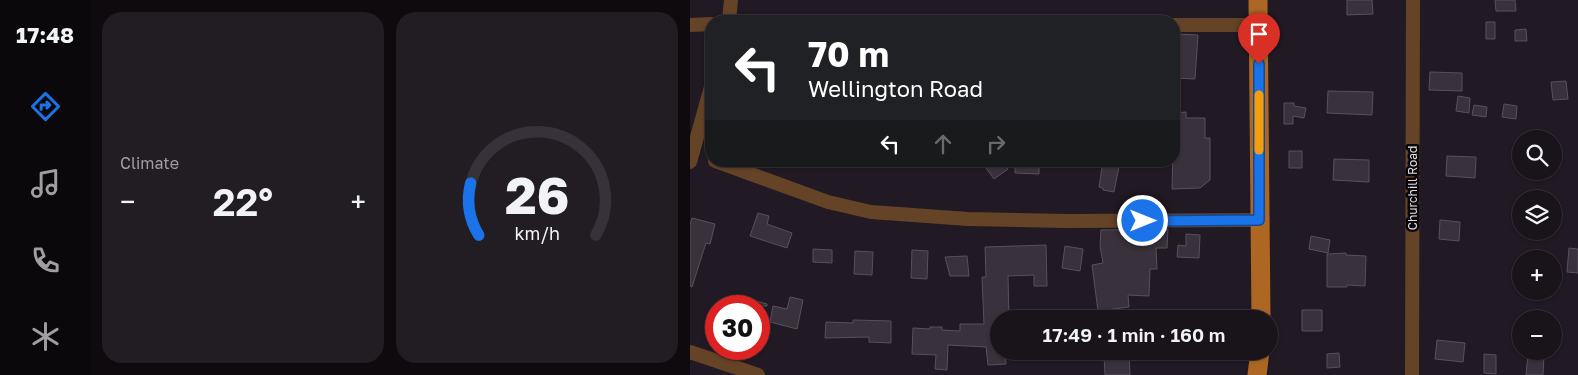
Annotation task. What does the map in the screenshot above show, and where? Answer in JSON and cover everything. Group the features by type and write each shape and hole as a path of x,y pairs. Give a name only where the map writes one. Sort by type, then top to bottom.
{"main road":[{"path":"1258,0 1261,310"},
{"path":"1257,375 1259,360"}],"street":[{"path":"730,15 731,0"},
{"name":"Churchill Road","path":"1412,375 1413,0"},
{"path":"690,25 705,24"},
{"path":"1180,24 1259,25"},
{"path":"705,109 692,158 705,160"},
{"path":"730,167 828,202 872,212 968,219 1066,221 1259,220"},
{"path":"690,352 758,375"}],"building":[{"path":"1347,0 1372,0 1373,14 1347,15"},
{"path":"1495,0 1515,0 1516,11 1496,11"},
{"path":"1486,22 1495,22 1495,39 1486,39"},
{"path":"1526,29 1527,41 1515,41 1515,30"},
{"path":"1180,34 1198,35 1195,79 1180,78"},
{"path":"1430,72 1462,73 1462,91 1429,90"},
{"path":"1566,81 1568,99 1553,100 1551,82"},
{"path":"1328,91 1373,92 1372,115 1327,113"},
{"path":"1458,96 1470,98 1469,113 1456,111"},
{"path":"1284,103 1294,103 1294,106 1306,108 1304,118 1293,116 1293,124 1284,124"},
{"path":"1504,104 1517,106 1516,119 1502,117"},
{"path":"1474,105 1487,107 1486,117 1472,115"},
{"path":"1180,112 1186,112 1186,118 1205,118 1205,138 1210,138 1210,180 1200,188 1172,189 1173,167 1180,167"},
{"path":"1289,151 1302,151 1302,168 1289,168"},
{"path":"1447,156 1476,157 1475,178 1446,176"},
{"path":"1334,159 1369,160 1369,182 1333,180"},
{"path":"985,167 1006,167 1008,169 994,179"},
{"path":"1015,167 1039,167 1039,174 1015,173"},
{"path":"1102,167 1119,167 1114,192 1103,190 1103,188 1099,187"},
{"path":"758,213 769,216 767,224 792,233 787,248 750,236"},
{"path":"692,218 715,224 710,244 706,243 692,287 690,286 690,225"},
{"path":"1440,220 1460,222 1459,241 1439,239"},
{"path":"1168,229 1167,248 1156,248 1157,269 1150,269 1149,296 1128,295 1129,307 1098,310 1092,265 1103,263 1100,246 1101,230"},
{"path":"1186,234 1200,235 1199,258 1177,257 1178,245 1186,246"},
{"path":"1311,236 1330,240 1328,253 1309,249"},
{"path":"1046,245 1047,286 1034,286 1034,275 1008,276 1009,310 990,310 990,360 1006,360 1006,364 988,365 986,347 948,345 947,370 935,369 936,355 912,354 913,328 930,329 930,327 942,327 942,330 960,331 960,324 984,324 982,277 986,277 985,247"},
{"path":"1065,246 1083,249 1080,271 1062,268"},
{"path":"1569,248 1578,249 1578,273 1567,272"},
{"path":"813,249 832,250 832,263 813,262"},
{"path":"912,250 928,251 927,279 911,278"},
{"path":"855,251 873,252 872,275 854,274"},
{"path":"1346,253 1346,255 1366,256 1365,286 1327,287 1327,254"},
{"path":"967,256 969,276 950,276 945,257"},
{"path":"790,297 803,300 797,329 770,322 773,306 787,309"},
{"path":"1302,310 1322,310 1322,331 1302,331"},
{"path":"853,320 891,321 891,343 869,342 869,337 825,338 826,322 853,323"},
{"path":"1437,340 1465,343 1463,362 1435,359"},
{"path":"1339,353 1340,367 1327,368 1327,354"},
{"path":"1484,354 1496,355 1496,374 1484,373"},
{"path":"1104,360 1129,360 1130,375 1105,375"},
{"path":"1527,360 1544,360 1543,375 1526,375"}],"slow traffic":[{"path":"1259,95 1259,150"}],"route":[{"path":"1143,221 1259,220 1259,64"}]}
